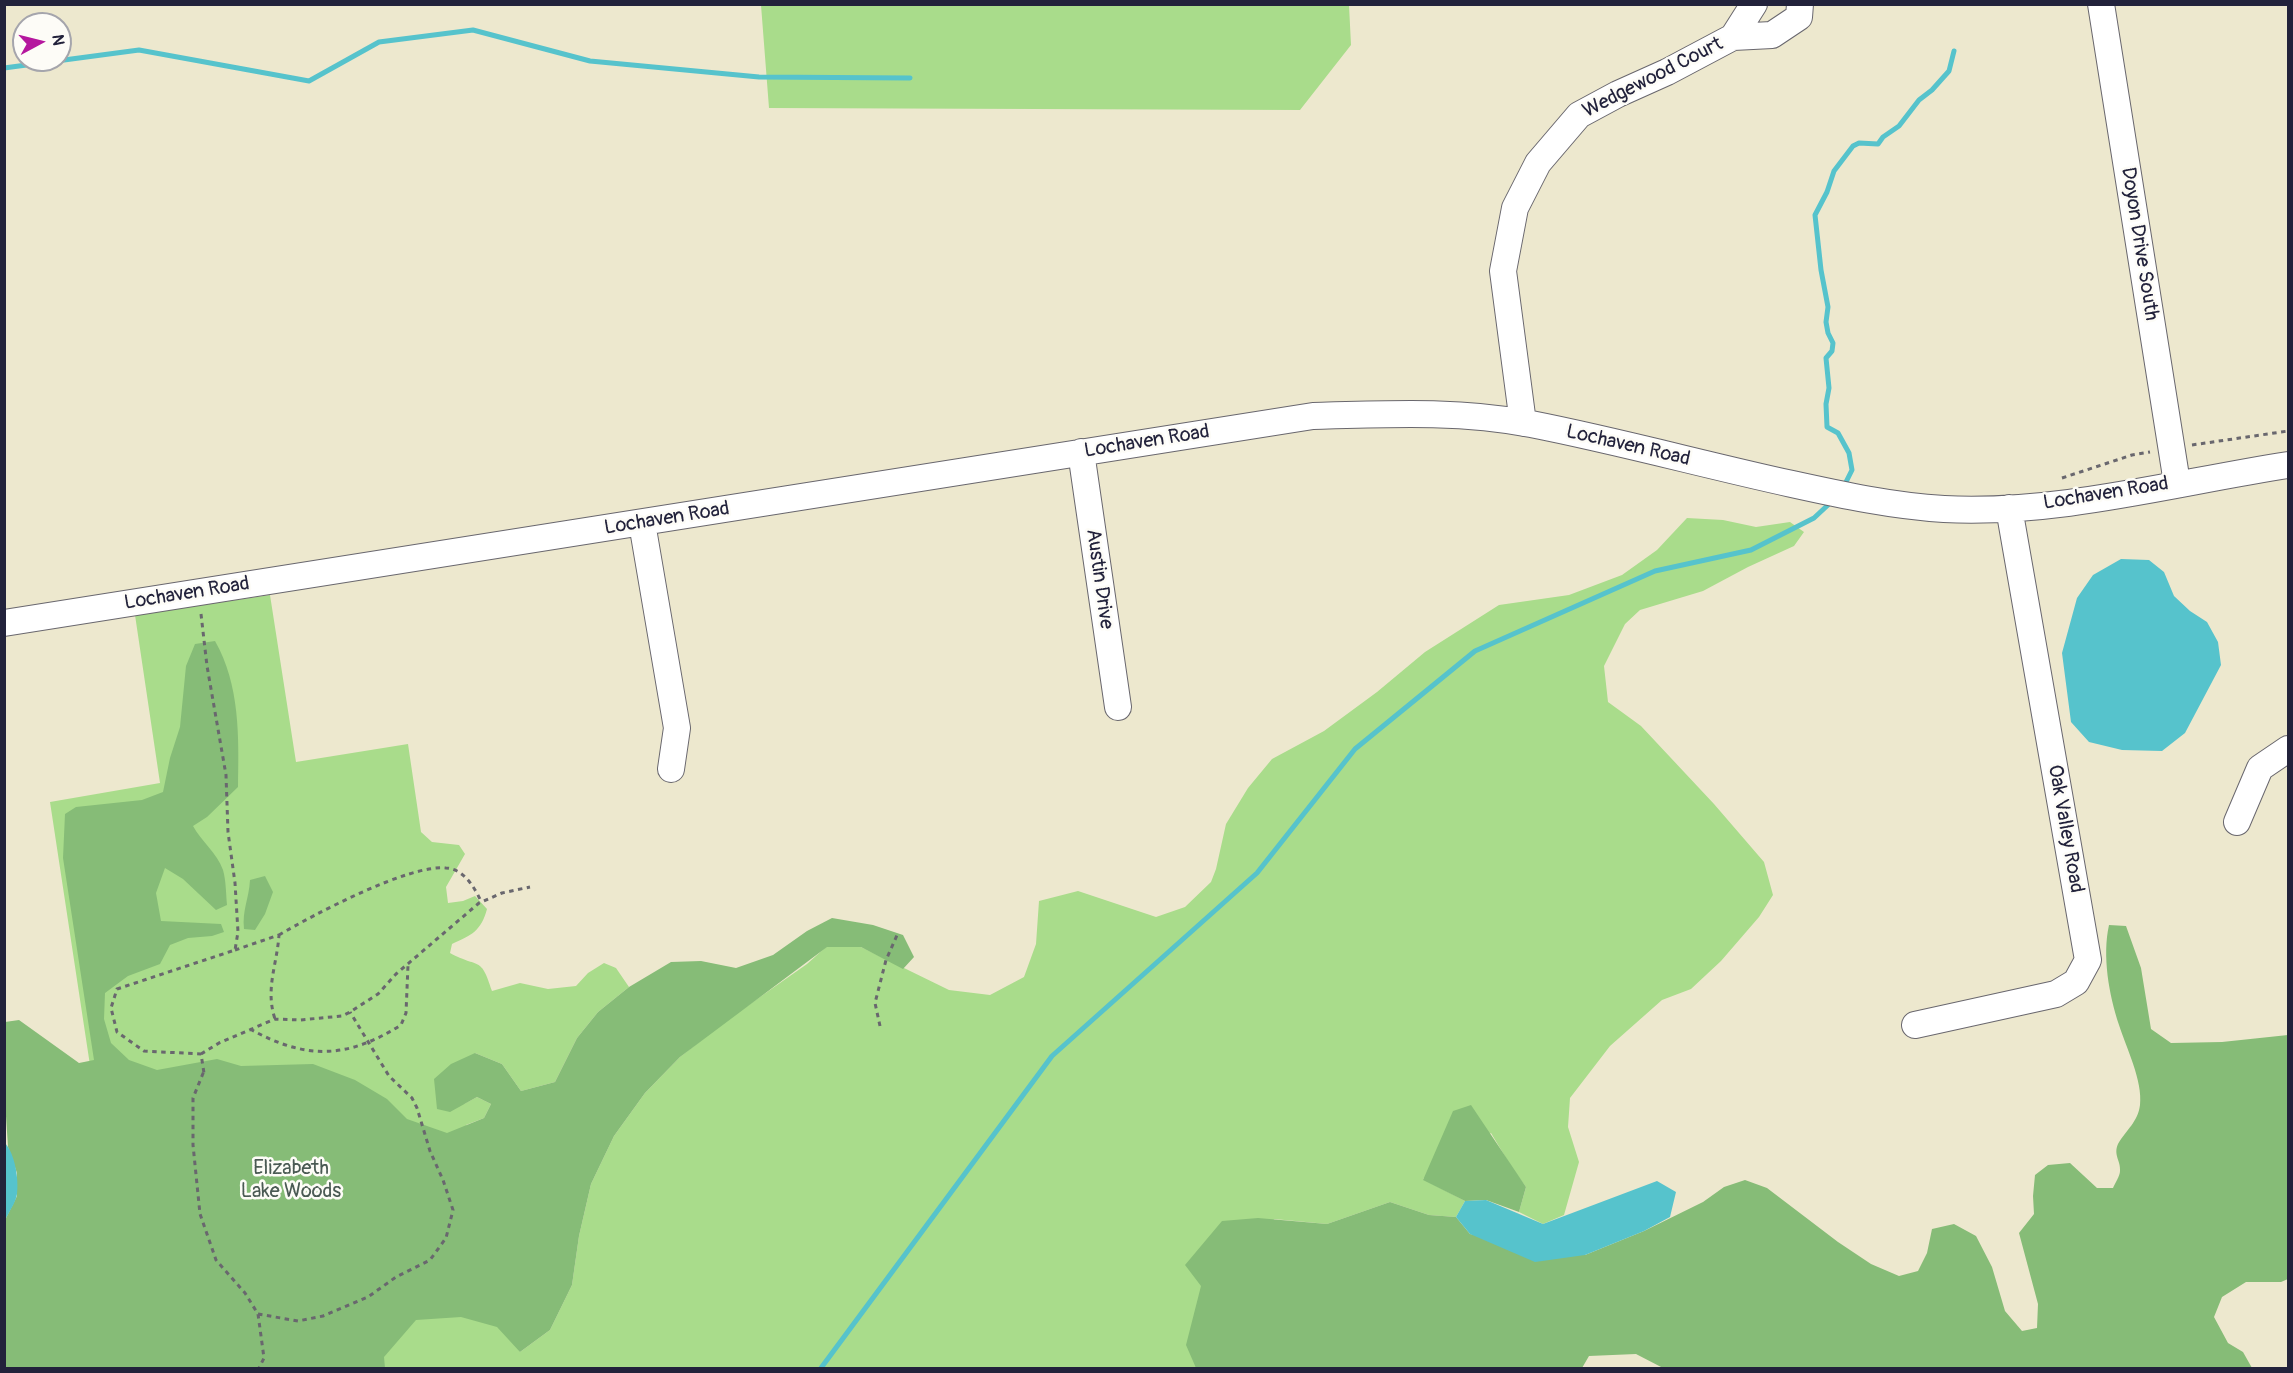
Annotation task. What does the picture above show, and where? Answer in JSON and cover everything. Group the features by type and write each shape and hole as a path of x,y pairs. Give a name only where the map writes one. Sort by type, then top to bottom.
{"street":[{"name":"Wedgewood Court","path":"1733,37 1754,4"},
{"name":"Wedgewood Court","path":"1522,423 1503,271 1507,240 1515,208 1538,163 1579,116 1733,37 1772,35 1799,17 1800,4"},
{"name":"Doyon Drive South","path":"2101,4 2177,483"},
{"name":"Lochaven Road","path":"4,623 1313,416 1388,413 1443,414 1522,423 1840,494 1944,509 2009,508 2109,496 2289,465"},
{"name":"Austin Drive","path":"1081,452 1118,707"},
{"name":"Oak Valley Road","path":"1915,1025 2056,994 2076,982 2088,960 2009,508"},
{"path":"642,523 677,728 671,769"},
{"path":"2237,822 2260,768 2289,749"}],"path":[{"path":"2062,478 2132,455 2289,431"},
{"path":"198,592 207,666 226,775 228,832 238,922 235,950"},
{"path":"481,902 474,886 454,870 427,869 374,888 305,920 279,935 117,989 111,1008 117,1032 144,1051 201,1054 219,1043 275,1019 300,1020 342,1016 378,994 481,902 502,893 530,887"},
{"path":"880,1026 875,1003 886,960 898,933"},
{"path":"275,1019 270,1003 270,991 277,960 279,935"},
{"path":"250,1029 281,1044 317,1052 341,1052 367,1043 401,1025 406,1013 408,965"},
{"path":"258,1314 298,1321 323,1316 368,1297 396,1277 430,1260 446,1238 453,1210 430,1151 417,1108 412,1098 389,1076 350,1012"},
{"path":"201,1054 202,1064 204,1073 204,1071 200,1080 194,1098 193,1145 200,1214 216,1260 245,1293 258,1314 264,1358 259,1368"}],"green space":[{"path":"761,5 1349,5 1351,45 1300,110 769,108"},
{"name":"Elizabeth Lake Woods","path":"1687,518 1723,520 1756,527 1790,522 1804,532 1794,546 1703,591 1640,610 1625,624 1604,666 1608,702 1641,726 1714,804 1764,862 1773,895 1759,917 1721,961 1691,989 1662,1000 1610,1046 1570,1098 1568,1127 1579,1162 1564,1215 1543,1224 1519,1212 1526,1187 1491,1133 1423,1179 1465,1201 1456,1217 1429,1215 1390,1202 1327,1224 1274,1219 1211,1368 136,1368 50,802 160,783 135,615 270,595 296,762 408,744 421,832 432,842 459,845 465,854 446,887 448,903 463,901 475,896 487,909 479,927 470,935 452,944 450,953 482,967 492,991 520,983 548,989 576,986 588,973 604,963 616,968 629,987 598,1012 577,1038 555,1082 521,1091 502,1064 475,1053 464,1104 477,1097 491,1104 484,1118 466,1125 520,1352 550,1330 572,1285 579,1236 591,1184 614,1136 645,1093 680,1057 723,1023 807,964 827,946 861,947 949,990 990,995 1024,977 1036,944 1039,901 1078,891 1156,917 1185,907 1211,882 1226,824 1248,788 1272,759 1324,731 1377,692 1425,652 1499,605 1569,595 1622,575 1657,550"},
{"name":"Elizabeth Lake Woods","path":"215,641 234,693 238,730 238,787 207,817 193,826 217,858 223,870 227,905 216,910 183,879 165,868 156,893 161,921 221,924 224,932 212,936 188,938 170,945 160,964 128,976 105,993 104,1019 111,1043 129,1060 157,1070 217,1059 241,1066 313,1064 355,1080 387,1099 407,1119 447,1133 484,1118 491,1104 477,1097 450,1112 437,1109 434,1079 451,1064 475,1053 502,1064 521,1091 555,1082 577,1038 598,1012 629,987 671,962 701,961 736,968 773,955 807,931 832,918 873,925 903,935 914,957 903,969 861,947 827,947 680,1057 645,1093 614,1136 591,1184 579,1236 572,1285 550,1330 520,1352 497,1327 461,1317 416,1320 384,1357 385,1368 5,1368 5,1220 17,1196 17,1173 8,1147 5,1101 5,1022 19,1020 79,1063 94,1060 63,858 65,814 76,807 142,800 163,792 170,758 180,727 186,666 195,644"},
{"path":"265,876 273,892 265,914 255,930 244,929 250,880"},
{"path":"2109,925 2126,926 2141,968 2151,1029 2171,1043 2222,1042 2288,1035 2288,1279 2281,1282 2246,1282 2222,1297 2214,1317 2228,1343 2243,1352 2252,1368 1663,1368 1636,1354 1589,1356 1582,1368 1196,1368 1186,1345 1201,1286 1185,1265 1222,1221 1258,1218 1327,1224 1390,1202 1429,1215 1456,1217 1470,1234 1585,1255 1644,1231 1703,1202 1724,1187 1745,1180 1767,1188 1871,1264 1899,1276 1918,1271 1927,1253 1932,1229 1954,1224 1976,1236 1992,1267 2005,1311 2022,1331 2037,1328 2038,1304 2019,1233 2034,1214 2035,1175 2048,1165 2070,1163 2097,1188 2113,1188 2120,1171 2117,1155 2118,1144 2139,1111 2140,1096 2137,1075 2112,1001 2106,962"},
{"path":"1471,1105 1526,1187 1519,1212 1486,1200 1465,1201 1423,1180 1453,1111"}],"water":[{"path":"2121,559 2149,560 2164,572 2174,596 2190,611 2207,622 2218,642 2221,665 2185,733 2162,751 2122,750 2089,742 2071,722 2062,653 2077,598 2093,575"},
{"path":"5,1143 14,1160 17,1194 5,1220"},
{"path":"1657,1181 1676,1192 1670,1217 1644,1231 1585,1255 1535,1262 1470,1234 1456,1217 1465,1201 1486,1200 1543,1224"}],"waterway":[{"path":"4,68 139,50 309,81 379,42 473,30 590,61 759,77 910,78"},
{"path":"1845,484 1852,470 1849,453 1838,433 1827,427 1826,404 1829,388 1826,358 1832,351 1833,343 1826,322 1828,307 1815,215 1827,192 1834,171 1853,146 1859,143 1878,144 1883,137 1899,126 1919,100 1932,90 1949,71 1954,51"},
{"path":"821,1368 1052,1056 1257,873 1355,749 1475,651 1655,571 1751,550 1814,518 1829,504"}]}
